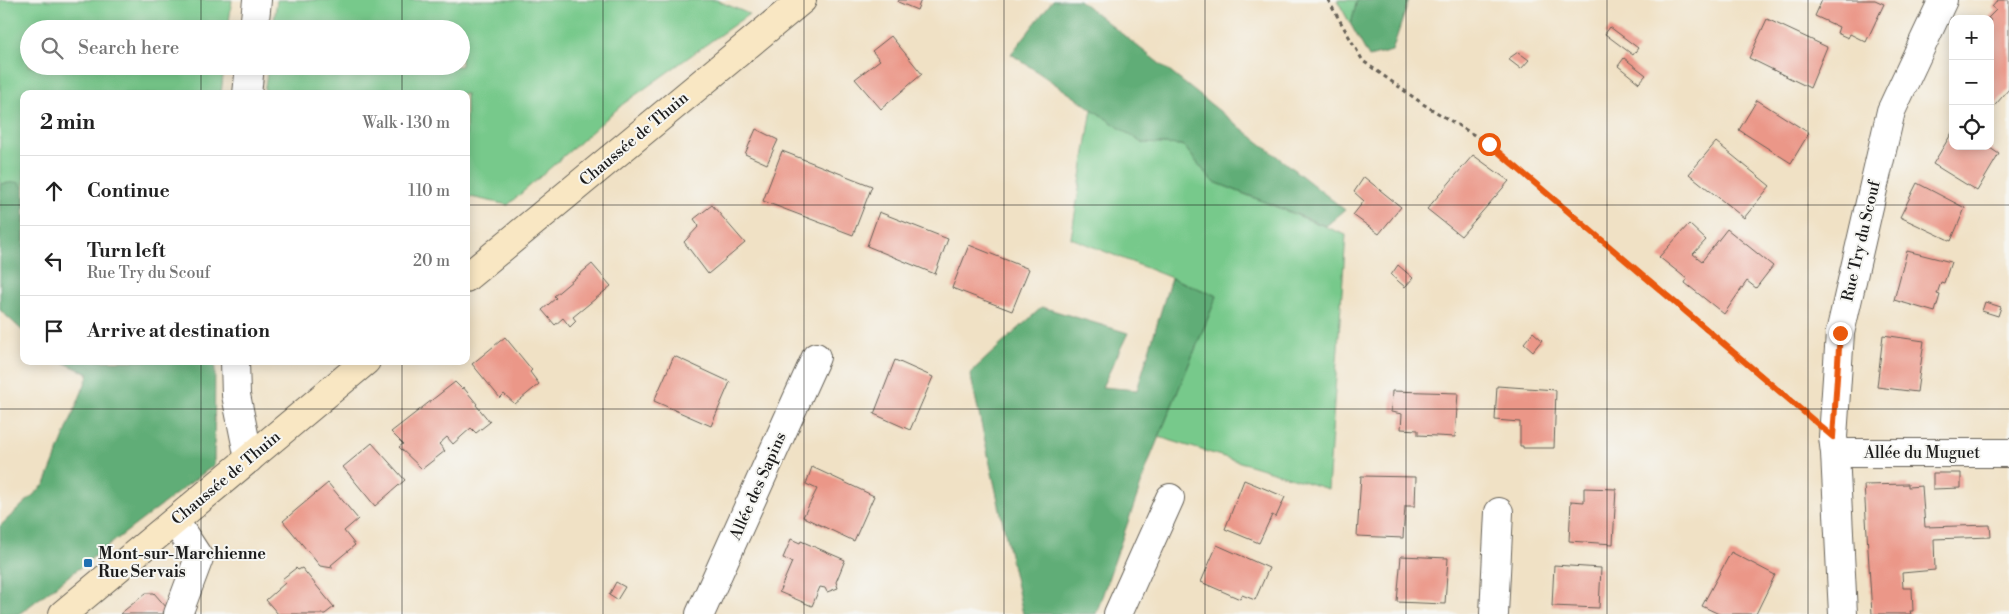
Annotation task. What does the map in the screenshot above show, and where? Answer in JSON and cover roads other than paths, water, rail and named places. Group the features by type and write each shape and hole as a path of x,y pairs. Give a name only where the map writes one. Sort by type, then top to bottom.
{"main road":[{"name":"Chaussée de Thuin","path":"470,275 802,0"},
{"name":"Chaussée de Thuin","path":"63,614 361,365"}],"street":[{"path":"255,20 257,0"},
{"name":"Rue Try du Scouf","path":"1843,614 1834,445 1840,333 1891,111 1943,0"},
{"path":"247,90 249,75"},
{"name":"Allée des Sapins","path":"700,614 816,357"},
{"path":"235,365 236,395 249,459"},
{"name":"Allée du Muguet","path":"1834,445 2009,453"},
{"path":"1118,614 1170,498"},
{"path":"1494,614 1499,512"},
{"path":"175,521 199,558 178,614"}],"place":[{"name":"Mont-sur-Marchienne Rue Servais","path":"88,563"}]}
